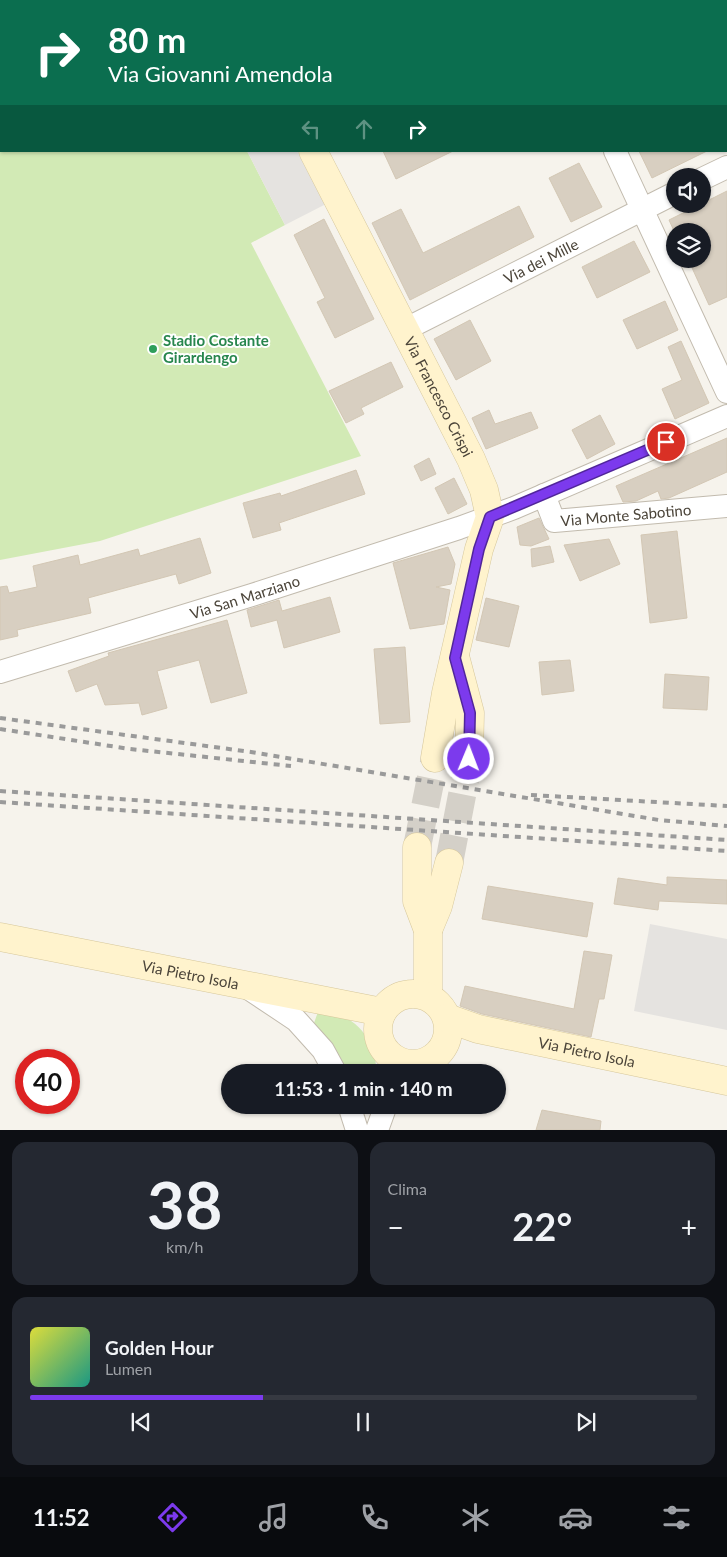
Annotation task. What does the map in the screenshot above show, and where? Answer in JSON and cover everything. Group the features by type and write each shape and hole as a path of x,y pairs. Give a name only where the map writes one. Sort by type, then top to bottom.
{"street":[{"name":"Via Francesco Crispi","path":"314,152 471,459 484,490 490,517"},
{"path":"615,152 727,392"},
{"path":"711,175 727,167"},
{"name":"Via dei Mille","path":"406,330 666,197"},
{"name":"Via San Marziano","path":"0,672 252,596 490,517 727,416"},
{"name":"Via Monte Sabotino","path":"544,495 554,521 727,506"},
{"path":"435,758 446,693 479,549 490,517"},
{"path":"455,658 470,713 469,759"},
{"path":"417,847 416,901 428,930 428,996"},
{"path":"428,930 438,906 450,863"},
{"name":"Via Pietro Isola","path":"0,936 382,1012"},
{"path":"243,985 296,1020 322,1050 331,1064"},
{"path":"401,1064 385,1051 379,1038 378,1025 382,1012 390,1002 402,995 415,993 428,996 440,1005 447,1018 449,1030 440,1052 431,1060 420,1064"},
{"name":"Via Pietro Isola","path":"447,1018 478,1029 727,1081"},
{"path":"352,1114 357,1130"},
{"path":"377,1130 383,1114"}],"green space":[{"name":"Stadio Costante Girardengo","path":"0,152 248,152 285,225 251,243 361,456 100,541 0,560"},
{"path":"319,1009 351,1021 357,1025 367,1038 374,1053 376,1064 343,1064 338,1054 314,1023"}],"shaded area":[{"path":"248,152 298,152 326,204 285,225"},
{"path":"650,924 727,939 727,1030 634,1011"}],"building":[{"path":"383,152 451,152 396,179"},
{"path":"639,152 705,152 672,168 666,168 666,171 652,178"},
{"path":"579,163 602,207 571,222 549,178"},
{"path":"727,191 727,297 709,305 692,268 711,268 711,223 670,223 669,220 683,213 711,213 711,199"},
{"path":"519,206 534,237 410,300 372,223 401,209 423,253"},
{"path":"324,219 374,319 335,338 317,302 325,298 294,235"},
{"path":"634,241 650,272 597,298 582,267"},
{"path":"665,301 678,330 637,349 623,320"},
{"path":"470,320 491,361 456,380 434,339"},
{"path":"681,341 709,403 675,419 662,389 682,380 668,347"},
{"path":"391,362 403,387 361,408 364,414 346,423 329,391"},
{"path":"489,410 495,424 531,412 538,428 486,449 472,418"},
{"path":"600,415 615,444 587,459 572,430"},
{"path":"727,438 727,472 669,498 661,499 658,491 636,501 623,502 616,486"},
{"path":"429,458 436,474 421,481 414,466"},
{"path":"356,470 365,494 279,523 281,530 253,538 243,503 280,493 281,496"},
{"path":"454,478 467,504 448,514 435,488"},
{"path":"539,518 549,539 531,546 520,545 517,527"},
{"path":"677,531 687,618 650,623 641,535"},
{"path":"200,538 211,573 179,584 176,574 88,598 91,613 17,630 18,636 0,640 0,587 7,586 9,593 37,587 33,566 78,555 80,565 138,549 140,556"},
{"path":"609,539 620,564 580,581 564,545"},
{"path":"550,546 554,562 532,567 531,549"},
{"path":"448,547 455,564 451,584 436,587 450,590 444,624 410,629 393,563"},
{"path":"330,597 340,632 284,648 277,620 251,627 247,610 279,600 282,611"},
{"path":"486,598 519,606 509,647 476,640"},
{"path":"227,620 247,693 211,703 199,660 157,671 167,708 142,715 139,703 105,705 97,684 76,692 68,671 109,656 108,653"},
{"path":"405,647 410,722 380,724 374,649"},
{"path":"570,660 574,691 542,695 539,662"},
{"path":"665,674 709,677 707,710 663,708"},
{"path":"667,877 727,880 727,904 659,901 658,910 614,904 618,878 667,885"},
{"path":"488,886 593,903 587,937 482,919"},
{"path":"584,951 612,955 604,999 599,999 591,1037 482,1014 460,1006 465,986 574,1009"},
{"path":"542,1110 601,1121 600,1130 536,1130"}],"tunnel":[{"path":"417,847 435,758"},
{"path":"449,863 469,759"}],"railway":[{"path":"0,718 251,752 659,820 727,826"},
{"path":"0,729 130,749 291,766"},
{"path":"0,791 727,840"},
{"path":"531,795 727,806"},
{"path":"0,802 727,851"}],"place":[{"name":"Stadio Costante Girardengo","path":"153,349"}],"route":[{"path":"469,759 470,713 455,658 479,549 490,517 666,442"}]}
